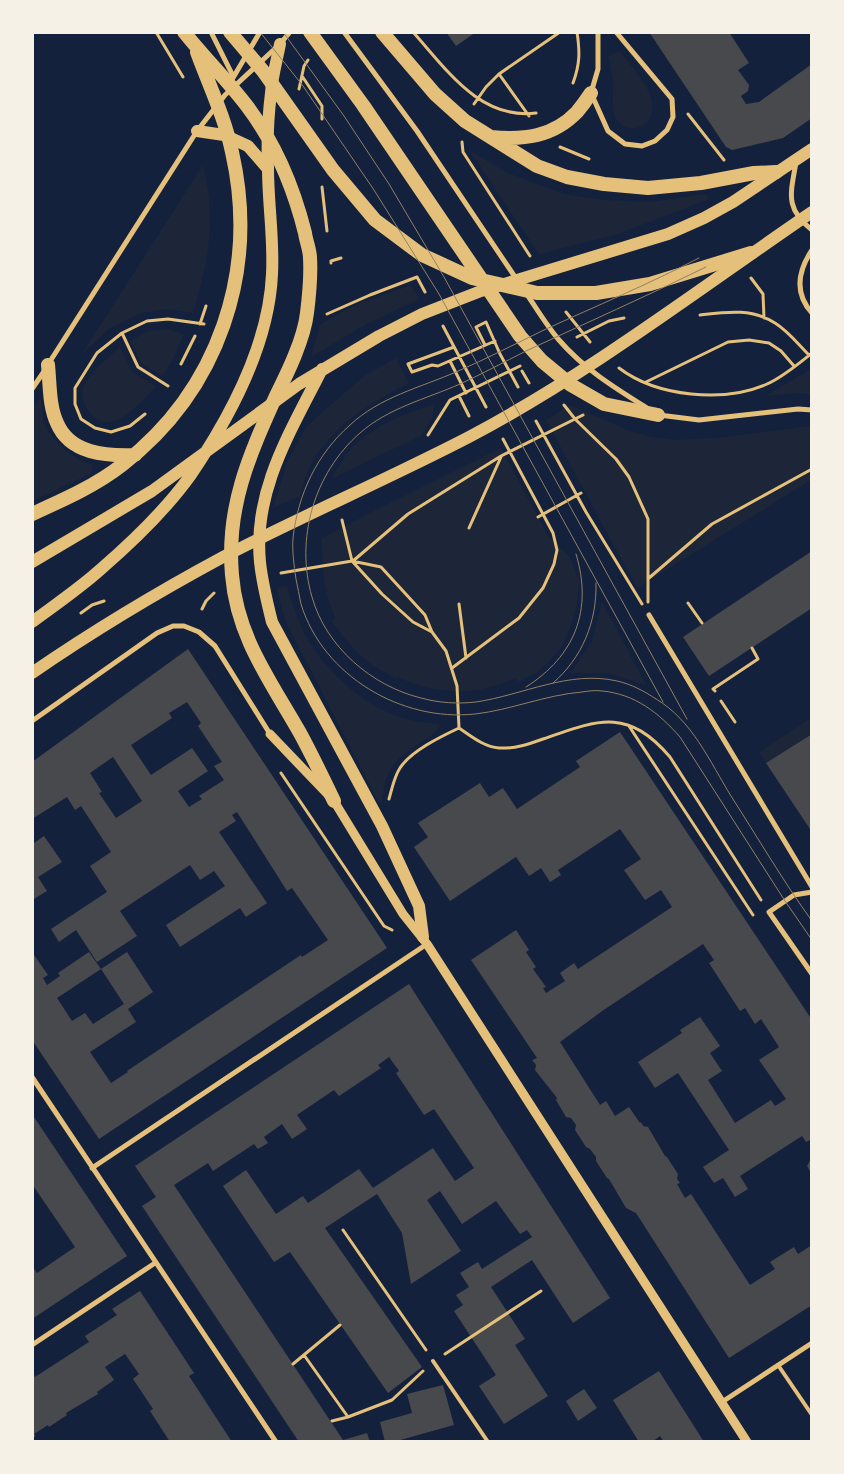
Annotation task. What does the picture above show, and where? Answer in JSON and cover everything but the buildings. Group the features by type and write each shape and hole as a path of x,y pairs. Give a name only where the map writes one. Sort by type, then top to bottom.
{"highway":[{"path":"184,32 248,107 272,145 288,179 300,214 310,257 307,314 292,362 244,471 236,501 231,538 232,573 236,606 246,637 258,662 300,734 334,801"},
{"path":"230,32 263,71 333,170 375,220 422,255 472,278 537,294 596,293 650,284 751,253"},
{"path":"310,32 363,105 520,336 542,361 571,385 604,404 663,416"},
{"path":"382,32 435,94 465,121 488,137 538,166 567,177 604,184 648,188 754,173 776,172"},
{"path":"32,514 70,497 97,482 135,455 172,418 201,375 218,341 232,301 241,239 240,196 232,152 222,118 194,45"},
{"path":"488,137 512,139 538,136 558,126 577,112 591,93"},
{"path":"48,365 53,409 57,424 68,440 92,452 135,455"}],"main road":[{"path":"32,622 100,570 150,522 189,476 220,427 240,388 254,355 266,315 272,276 273,236 268,169 271,92 280,44"},
{"path":"197,131 224,135 248,146 268,169"},
{"path":"32,562 152,491 322,369 379,336 422,314 480,291 668,234 704,218 733,202 812,149"},
{"path":"32,673 175,583 225,556 469,437 540,397 597,361 812,212"},
{"path":"322,369 276,462 268,483 259,530 260,561 264,590 272,622 382,826 418,906 425,941"}],"street":[{"path":"211,32 233,76"},
{"path":"225,95 233,76 260,32"},
{"path":"32,389 197,131 225,95 280,44 290,32"},
{"path":"598,32 598,69 591,93 608,132 625,144 642,146 655,141 667,130 673,117 672,99 616,32"},
{"path":"346,35 416,131 559,340 597,375 663,416 699,420 798,409 812,410"},
{"path":"796,159 790,200 802,223 812,230"},
{"path":"812,250 804,263 800,278 800,292 805,306 812,313"},
{"path":"649,615 812,887"},
{"path":"32,721 157,633 172,626 184,626 199,632 215,646 270,734 334,801 403,914 425,941 747,1442"},
{"path":"812,892 794,895 769,912 812,974"},
{"path":"92,1168 425,941"},
{"path":"32,1077 276,1442"},
{"path":"32,1345 155,1263"},
{"path":"722,1402 812,1343"}],"lane":[{"path":"433,1361 488,1442"},
{"path":"778,1365 812,1415"}],"path":[{"path":"156,32 184,79"},
{"path":"413,32 460,85 482,102 504,111 521,115 543,110"},
{"path":"499,74 560,32"},
{"path":"573,82 580,54 577,32"},
{"path":"672,99 693,119 724,160"},
{"path":"329,313 417,277 426,295"},
{"path":"199,327 207,304"},
{"path":"683,394 702,395 754,388 768,384 810,354 776,323 754,314 734,311 697,315"},
{"path":"609,321 625,318"},
{"path":"151,408 130,426 111,432 94,428 81,419 75,404 74,388 97,353 122,333 147,321 168,319 190,322"},
{"path":"440,321 489,412"},
{"path":"485,346 476,327 486,322 500,354 520,391"},
{"path":"122,333 138,367 168,386"},
{"path":"177,372 196,334"},
{"path":"643,384 728,342 749,340 769,343 781,351 794,366"},
{"path":"438,366 432,365 412,372 408,364 454,347"},
{"path":"450,361 466,393"},
{"path":"162,393 172,379"},
{"path":"459,396 471,419"},
{"path":"558,397 575,420 616,460 629,476 648,519 649,615"},
{"path":"533,415 586,512 649,615"},
{"path":"352,561 408,514 501,456 583,415"},
{"path":"452,668 519,618 543,588 554,564 557,550 554,533 502,437"},
{"path":"469,528 501,456"},
{"path":"648,578 712,524 812,468"},
{"path":"538,517 581,493"},
{"path":"352,561 380,567 425,614 432,632 446,651 452,668 457,686 459,728"},
{"path":"352,561 388,600 413,622 432,632"},
{"path":"202,609 206,601 216,591"},
{"path":"688,603 702,623"},
{"path":"459,604 466,658"},
{"path":"734,722 713,689 758,659 752,648"},
{"path":"459,728 479,742 497,748 518,747 584,725 612,721 629,725 645,733 670,757 769,912"},
{"path":"629,725 757,921"},
{"path":"382,826 393,783 399,769 409,758 438,738 459,728"},
{"path":"281,772 384,926 393,930"},
{"path":"342,1230 433,1361"},
{"path":"332,1420 348,1417 392,1400 433,1361 541,1291"},
{"path":"293,1364 340,1325"},
{"path":"304,1355 348,1417"}],"shaded area":[{"path":"620,51 641,78 650,95 651,117 646,124 639,127 631,128 624,126 618,121 614,113 613,82 608,56"},
{"path":"469,150 508,173 563,194 604,200 650,202 706,194 709,199 618,234 539,254"},
{"path":"203,165 209,199 210,228 204,271 193,313 168,309 141,313 110,328 82,354"},
{"path":"411,285 419,299 363,326 311,357 320,325 352,306"},
{"path":"167,329 184,334 174,357 162,376 141,363 130,341 148,331"},
{"path":"120,347 132,372 156,386 124,416 115,421 105,422 96,419 88,410 82,396 82,391 94,371"},
{"path":"396,358 409,383 367,407 329,439 310,466 300,496 273,508 288,460 307,426 364,376"},
{"path":"811,369 811,394 796,393 765,396"},
{"path":"40,398 44,422 53,438 78,459 92,465 92,473 33,501 33,406"},
{"path":"434,404 433,417 422,435 331,479 346,455 375,429"},
{"path":"570,405 630,431 651,437 675,440 718,438 811,426 811,480 637,588 546,420"},
{"path":"501,448 548,536 570,557 579,581 577,604 571,626 562,646 547,664 537,672 518,682 516,678 482,689 450,691 428,688 398,677 397,679 375,667 356,652 331,621 335,618 324,579 322,538"},
{"path":"287,586 297,615 310,643 329,669 353,691 367,701 396,716 418,722 441,724 437,730 404,754 392,766 386,781 382,802 379,803 285,620 277,588"},
{"path":"602,602 646,685 608,673 571,673 592,641"},
{"path":"811,718 811,734 766,763 759,752"}],"tram line":[{"path":"260,32 303,86 374,190 439,294 663,702"},
{"path":"283,32 344,116 389,184 444,277 687,719"},
{"path":"699,258 467,367 387,400 362,415 338,436 311,476 299,506 293,538 296,579 301,604 312,630 327,653 346,673 369,689 394,702 420,710 447,715 475,714 555,696 597,691 625,696 646,706 664,720 680,737 812,940"},
{"path":"706,267 460,384 395,410 371,424 344,449 320,487 312,508 308,530 307,575 312,597 319,615 328,632 340,648 353,662 369,674 403,692 435,701 469,703 494,699 564,681 599,678 627,684 656,699 680,718 690,730 812,921"},
{"path":"526,687 543,675 557,661 568,646 576,630 581,613 582,594 581,575 576,554"},
{"path":"553,683 572,662 586,638 594,612 596,583"}]}
